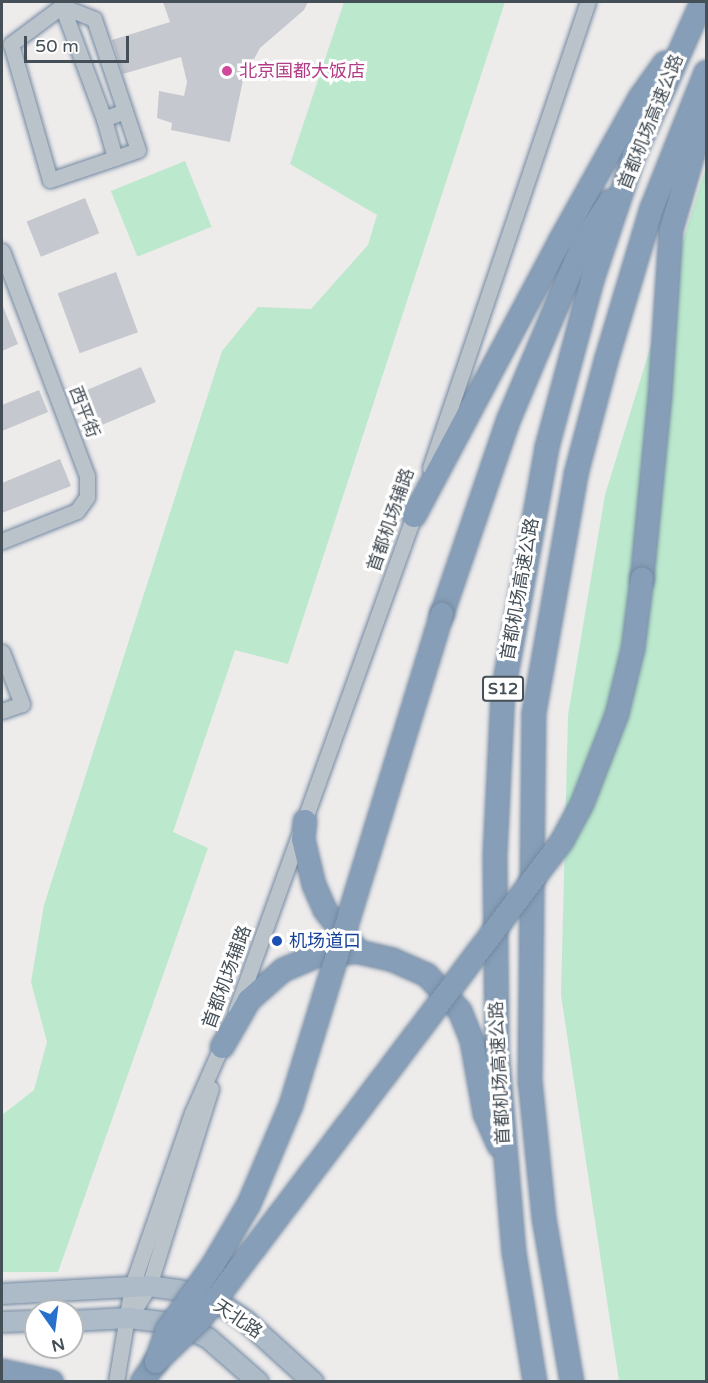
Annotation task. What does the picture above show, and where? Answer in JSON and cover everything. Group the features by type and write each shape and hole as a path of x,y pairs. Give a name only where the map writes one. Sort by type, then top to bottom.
{"highway":[{"path":"414,516 634,108 697,12"},
{"name":"首都机场高速公路","path":"535,1382 520,1303 506,1167 496,1003 496,792 503,692 547,447 592,280 634,155 697,12"},
{"name":"首都机场高速公路","path":"572,1382 544,1218 529,1071 534,713 576,474 606,361 652,208 706,72"},
{"path":"142,1382 156,1362 200,1320 562,841 585,796 617,714 633,649 660,396 668,248 675,209 706,109"},
{"path":"156,1362 167,1330 213,1265 249,1204 291,1105 442,614 508,421 584,241 634,155"},
{"path":"305,820 305,852 317,892 325,910 359,952"},
{"path":"222,1047 249,1000 283,970 319,955 359,952 393,960 427,975 455,1004 472,1041 485,1114 506,1167"},
{"path":"2,1371 52,1382"}],"main road":[{"name":"天北路","path":"2,1293 140,1286 183,1291 227,1308 268,1340 313,1382"},
{"name":"天北路","path":"84,1320 129,1318 162,1320 194,1331 258,1382"},
{"path":"2,1322 24,1321"}],"street":[{"name":"首都机场辅路","path":"116,1382 129,1318 204,1116 222,1047 414,516 588,2"},
{"path":"61,4 94,20 138,150 50,180 11,44 61,4"},
{"path":"61,4 104,119 115,158"},
{"path":"104,119 125,111"},
{"name":"西平街","path":"2,251 87,476 87,497 77,511 2,541"},
{"path":"2,652 22,704 2,711"}],"green space":[{"path":"344,2 505,2 288,664 235,650 173,832 208,848 58,1272 2,1272 2,1115 34,1090 47,1042 31,982 44,905 222,351 258,307 311,309 368,245 377,215 290,164"},
{"path":"185,161 212,227 137,257 111,191"},
{"path":"706,166 706,1381 619,1381 561,995 568,715 605,495"}],"building":[{"name":"北京国都大饭店","path":"163,2 308,2 304,10 260,48 243,80 230,142 171,130 172,123 157,118 159,91 184,96 187,82 181,57 123,74 112,40 170,22"},
{"path":"85,198 99,233 41,257 27,222"},
{"path":"116,272 138,332 80,353 58,293"},
{"path":"2,304 18,344 2,351"},
{"path":"141,367 156,402 96,427 81,392"},
{"path":"39,390 48,412 2,431 2,405"},
{"path":"60,459 71,486 2,513 2,483"}],"place":[{"name":"北京国都大饭店","path":"227,71"},
{"name":"机场道口","path":"277,941"}]}
